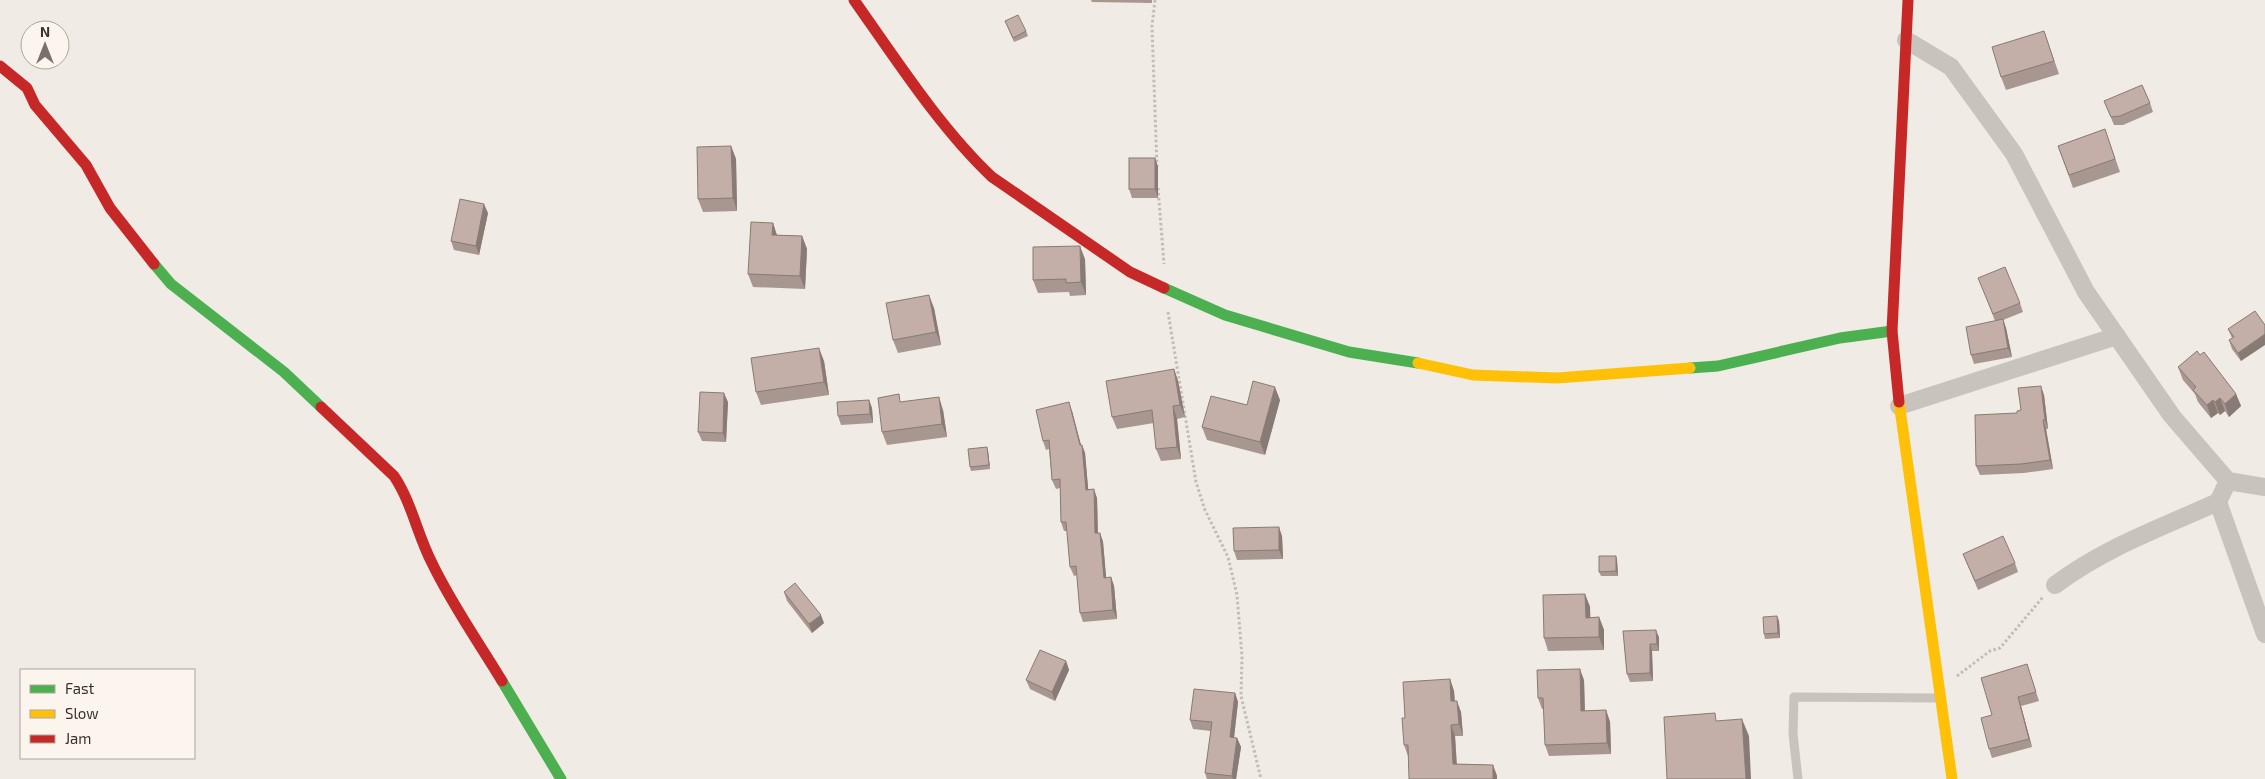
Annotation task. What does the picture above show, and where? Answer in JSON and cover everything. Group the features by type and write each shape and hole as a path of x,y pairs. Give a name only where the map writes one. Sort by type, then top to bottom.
{"street":[{"path":"854,0 904,71 973,159 992,177 1109,260 1130,272 1226,315 1349,352 1415,362 1473,375 1516,378 1557,378 1718,366 1840,338 1892,331"},
{"path":"1908,0 1892,331 1899,406 1952,779"},
{"path":"1906,40 1951,67 2014,154 2086,292 2172,416 2228,481 2265,487"},
{"path":"0,66 27,88 35,105 86,164 110,208 126,230 171,284 284,372 394,476 404,489 412,505 425,549 432,564 561,779"},
{"path":"1899,406 2116,336"},
{"path":"2055,585 2075,570 2120,545 2218,502 2228,481"},
{"path":"2218,502 2265,634"}],"lane":[{"path":"1798,779 1793,734 1794,697 1939,694"}],"path":[{"path":"1155,0 1152,26 1157,175"},
{"path":"1158,184 1165,287 1196,482 1205,510 1228,557 1237,595 1242,657 1241,696 1261,779"},
{"path":"1939,694 1990,651 2000,648 2055,585"}],"building":[{"path":"1018,15 1026,31 1013,38 1005,21"},
{"path":"2044,31 2054,61 2001,77 1992,47"},
{"path":"2142,85 2150,103 2120,116 2111,117 2104,101"},
{"path":"2105,129 2115,159 2069,175 2058,146"},
{"path":"731,146 733,198 698,199 697,147"},
{"path":"1129,158 1155,158 1155,189 1129,189"},
{"path":"460,199 484,204 476,246 451,241"},
{"path":"751,222 773,223 772,235 802,236 800,276 748,274"},
{"path":"1080,246 1081,282 1066,283 1066,279 1033,280 1033,247"},
{"path":"2005,267 2020,303 1993,314 1978,278"},
{"path":"929,295 936,332 893,340 886,303"},
{"path":"2255,311 2265,325 2265,334 2238,353 2229,340 2234,337 2228,329"},
{"path":"2003,319 2008,348 1971,355 1966,327"},
{"path":"819,348 824,382 756,392 751,358"},
{"path":"2197,351 2200,355 2204,352 2236,394 2225,404 2220,398 2215,402 2213,400 2207,405 2193,390 2196,387 2178,367"},
{"path":"1174,369 1180,405 1173,406 1177,447 1156,449 1152,410 1112,417 1106,381"},
{"path":"1253,381 1275,387 1260,442 1202,427 1211,396 1247,405"},
{"path":"2041,386 2045,420 2043,420 2050,460 2021,464 1976,466 1975,415 2017,413 2017,411 2021,410 2018,388"},
{"path":"700,392 724,393 723,433 698,432"},
{"path":"899,394 900,402 939,397 942,424 882,432 878,398"},
{"path":"869,400 870,414 838,416 837,402"},
{"path":"1069,402 1080,445 1082,445 1086,490 1094,489 1095,533 1100,533 1104,578 1111,577 1113,610 1080,613 1076,566 1070,567 1066,522 1061,522 1060,479 1052,480 1049,440 1043,441 1036,410"},
{"path":"987,447 989,465 970,467 968,449"},
{"path":"1279,527 1279,550 1234,551 1233,528"},
{"path":"2003,536 2015,563 1975,581 1963,554"},
{"path":"1599,556 1616,556 1616,571 1599,572"},
{"path":"795,583 821,615 809,624 784,592"},
{"path":"1585,594 1586,618 1599,617 1599,637 1544,638 1543,595"},
{"path":"1777,616 1778,633 1764,634 1763,617"},
{"path":"1656,630 1657,644 1650,644 1650,673 1627,674 1623,631"},
{"path":"1040,650 1066,661 1052,692 1026,680"},
{"path":"2027,664 2036,692 2018,697 2029,739 1989,749 1981,718 1992,715 1981,678"},
{"path":"1580,669 1581,711 1606,710 1607,743 1545,745 1543,698 1538,698 1537,670"},
{"path":"1450,679 1451,701 1457,701 1459,724 1451,725 1453,764 1493,765 1493,779 1409,779 1408,745 1404,745 1402,718 1405,718 1403,682"},
{"path":"1194,689 1235,693 1230,737 1237,738 1232,776 1205,773 1212,722 1190,720"},
{"path":"1715,713 1716,721 1742,719 1746,779 1667,779 1664,717"}],"traffic: fast":[{"path":"154,264 171,284 284,372 321,407"},
{"path":"1164,288 1225,315 1349,352 1418,363"},
{"path":"1690,368 1718,366 1840,338 1892,331"},
{"path":"502,681 561,779"}],"traffic: slow":[{"path":"1418,363 1473,375 1557,378 1690,368"},
{"path":"1899,402 1952,779"}],"traffic: jam":[{"path":"854,0 936,115 992,177 1130,272 1164,288"},
{"path":"1899,402 1892,331 1908,0"},
{"path":"0,66 27,88 35,105 86,165 110,208 154,264"},
{"path":"321,407 394,476 440,578 456,608 502,681"}]}
